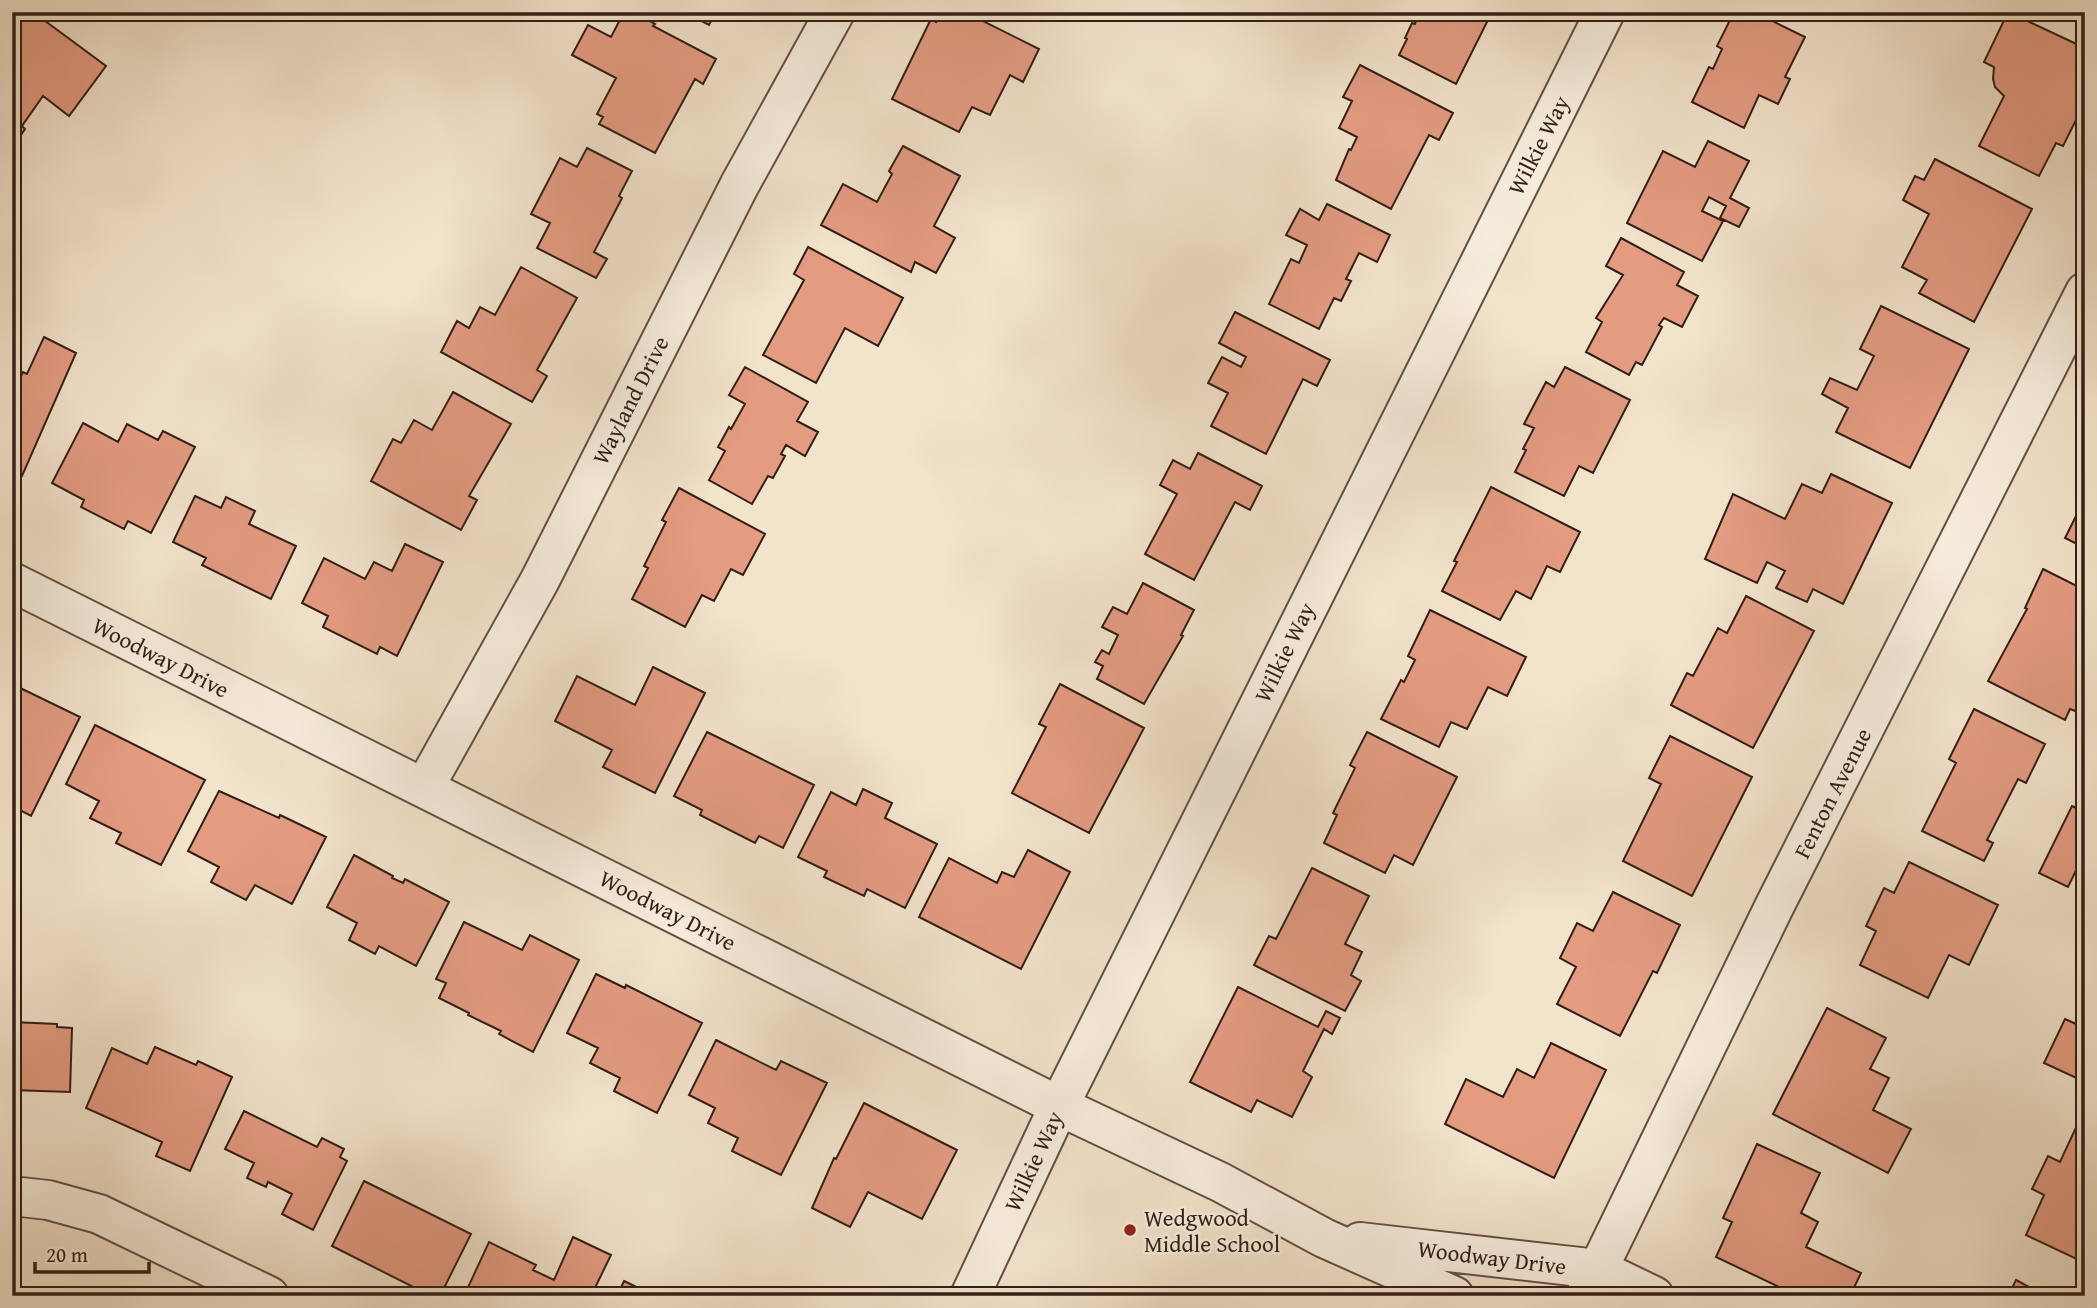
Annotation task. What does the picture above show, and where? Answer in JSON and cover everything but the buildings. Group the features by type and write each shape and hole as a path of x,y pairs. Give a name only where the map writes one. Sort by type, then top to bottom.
{"street":[{"name":"Wayland Drive","path":"424,788 540,580 739,186 835,12"},
{"name":"Wilkie Way","path":"970,1296 1059,1106 1605,12"},
{"name":"Fenton Avenue","path":"1592,1282 1774,907 2085,292"},
{"name":"Woodway Drive","path":"12,582 1059,1106 1220,1182 1324,1238 1454,1296"},
{"path":"12,1196 48,1200 99,1214 269,1296"},
{"name":"Woodway Drive","path":"1324,1238 1592,1282 1654,1296"}],"place":[{"name":"Wedgwood Middle School","path":"1130,1230"}]}
